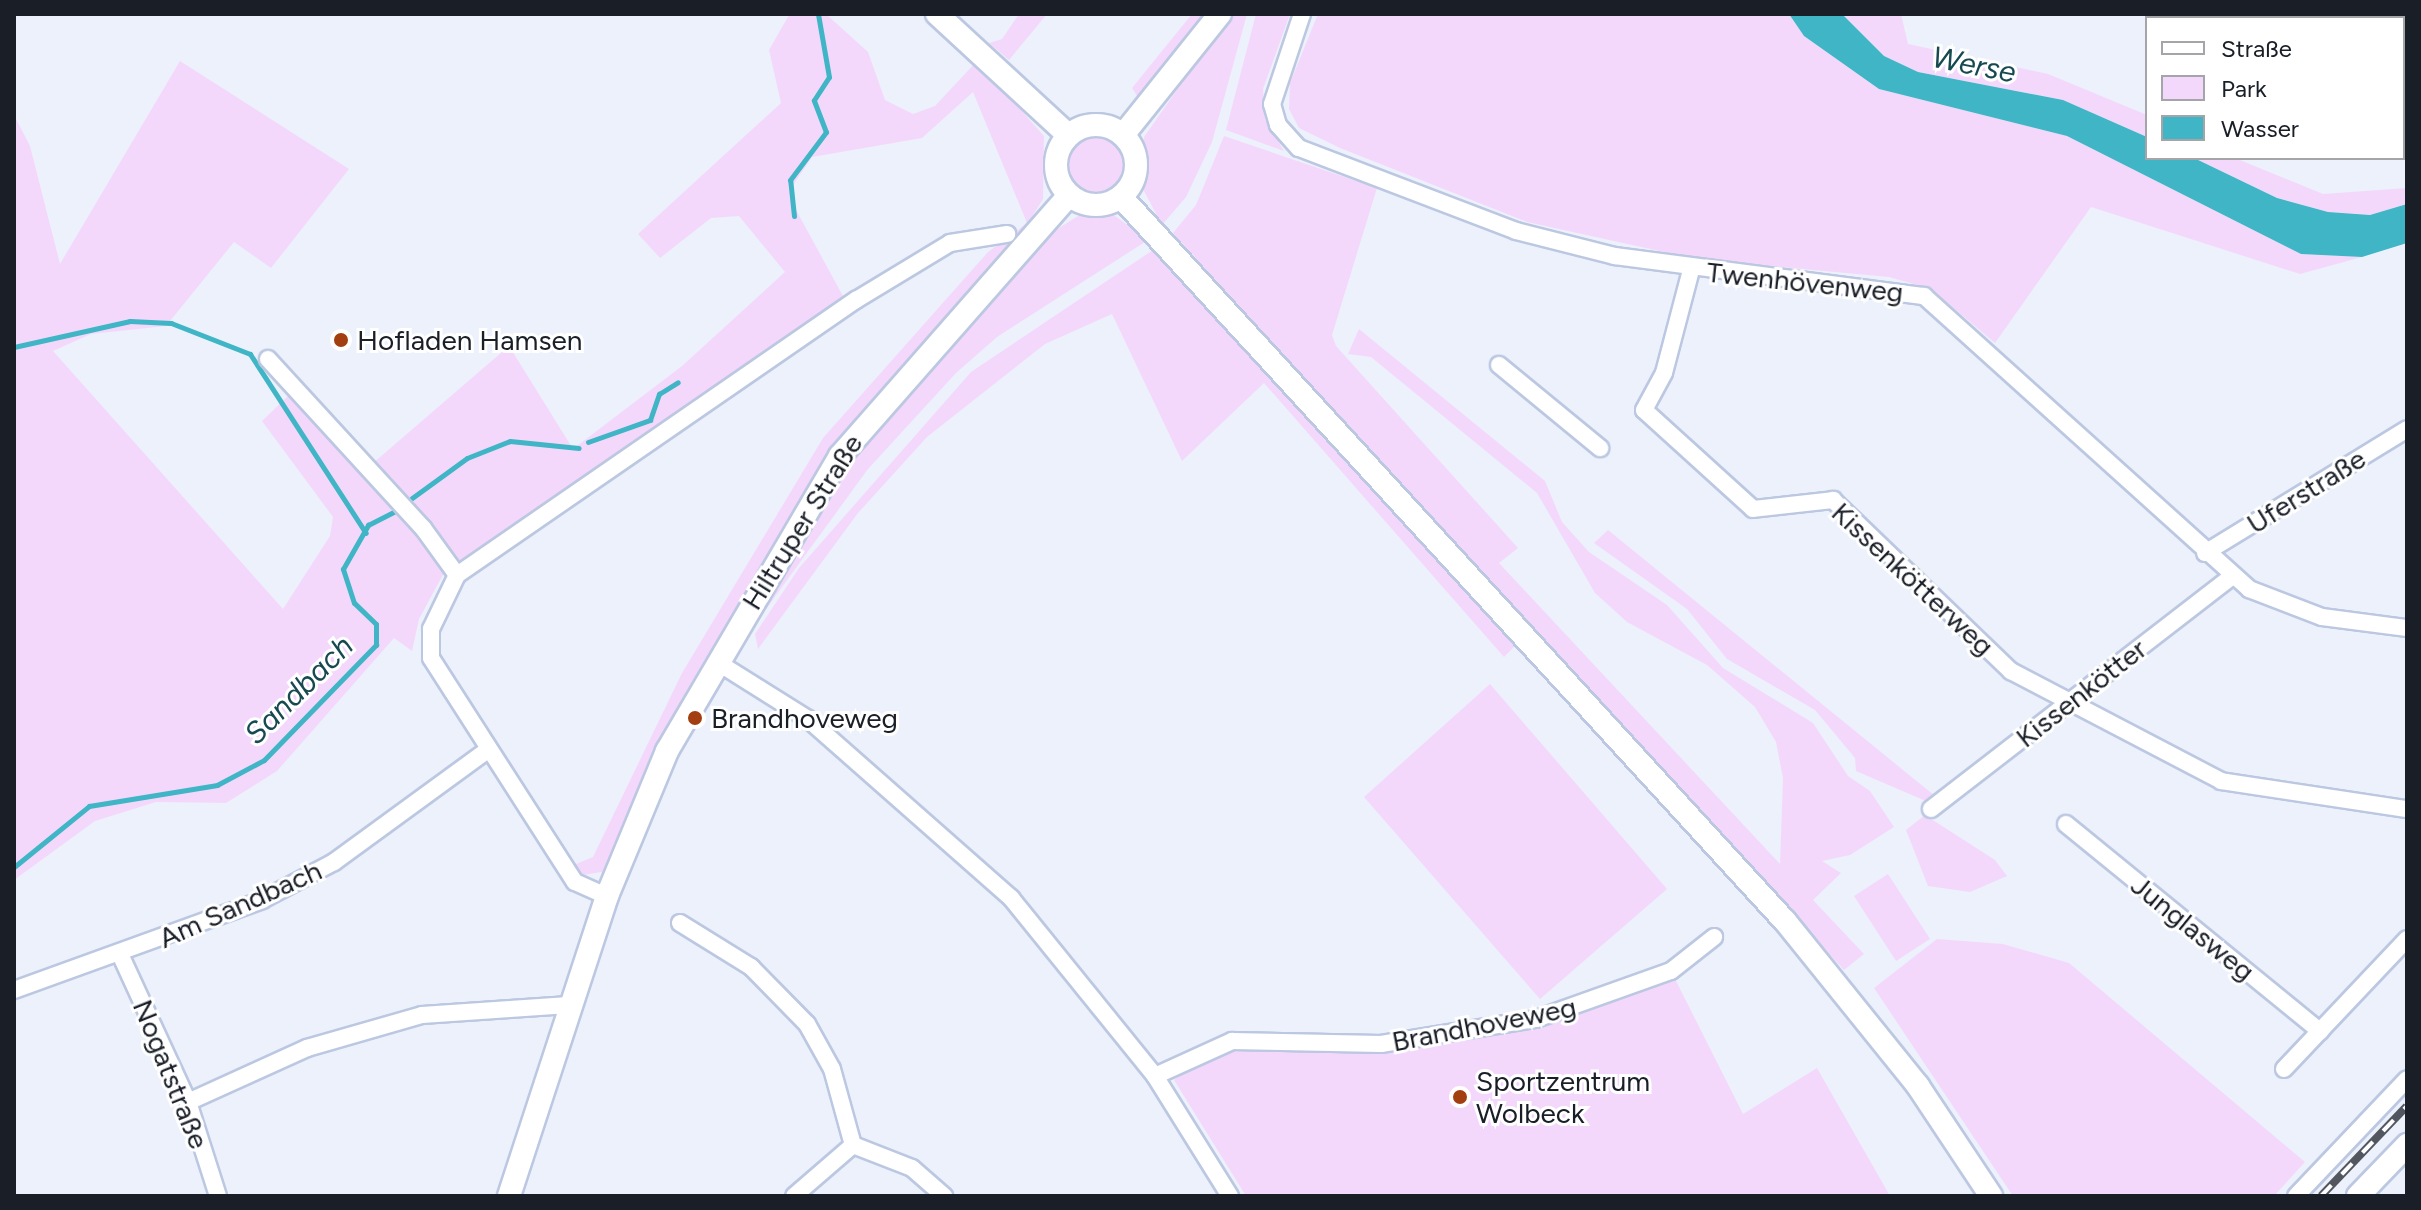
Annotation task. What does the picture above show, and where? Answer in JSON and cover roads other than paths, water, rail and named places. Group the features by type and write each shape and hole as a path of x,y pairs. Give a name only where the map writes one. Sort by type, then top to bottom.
{"main road":[{"path":"937,14 1068,135"},
{"path":"1123,135 1220,14"},
{"path":"1093,124 1123,135 1135,174 1121,197 1094,205 1069,195 1055,168 1068,135 1093,124"},
{"name":"Hiltruper Straße","path":"509,1196 607,896 657,771 717,662 874,410 1069,195"},
{"path":"1121,197 1743,873 1863,1014 1991,1196"},
{"path":"2358,1196 2407,1145"}],"street":[{"name":"Twenhövenweg","path":"1302,14 1272,104 1278,125 1299,148 1516,231 1691,270 1889,286 1924,296 2232,576 2280,605 2407,628"},
{"path":"607,896 575,882 486,751 431,658 431,629 457,575 856,300 950,243 1007,234"},
{"name":"Kissenkötterweg","path":"1691,270 1664,373 1644,410 1753,509 1833,500 2011,671 2071,701"},
{"path":"268,359 423,528 457,575"},
{"path":"1499,365 1600,448"},
{"name":"Uferstraße","path":"2205,553 2407,429"},
{"name":"Kissenkötter","path":"1931,809 2232,576"},
{"path":"717,662 808,719 991,877 1079,972 1155,1076 1230,1196"},
{"path":"2071,701 2221,781 2407,809"},
{"name":"Am Sandbach","path":"14,990 262,900 334,862 486,751"},
{"name":"Junglasweg","path":"2066,824 2320,1031"},
{"path":"680,923 751,967 807,1024 832,1069 853,1145"},
{"name":"Brandhoveweg","path":"1155,1076 1232,1041 1381,1044 1467,1033 1607,1000 1671,971 1714,937"},
{"path":"2284,1069 2407,939"},
{"name":"Nogatstraße","path":"120,954 188,1102 218,1196"},
{"path":"188,1102 307,1048 422,1015 569,1005"},
{"path":"2296,1196 2407,1079"},
{"path":"794,1196 853,1145"},
{"path":"853,1145 901,1162 944,1196"}],"water":[{"path":"1789,14 1842,14 1884,56 1918,72 2063,100 2145,136 2145,160 2198,160 2277,198 2328,212 2370,215 2407,204 2407,243 2362,257 2301,254 2067,136 1879,89 1804,36"}],"waterway":[{"name":"Sandbach","path":"794,216 790,180 826,132 814,100 829,77 818,14"},
{"path":"14,347 130,321 171,323 250,354 366,533"},
{"name":"Sandbach","path":"588,442 650,420 659,394 678,382"},
{"name":"Sandbach","path":"412,498 467,458 510,441 579,448"},
{"name":"Sandbach","path":"14,867 89,806 217,785 264,760 376,645 376,624 354,603 343,569 368,525 398,510"}],"railway":[{"path":"2321,1196 2407,1106"}],"place":[{"name":"Hofladen Hamsen","path":"341,340"},
{"name":"Brandhoveweg","path":"695,718"},
{"name":"Sportzentrum Wolbeck","path":"1460,1097"}],"water label":[{"name":"Werse","path":"1974,65"}]}
